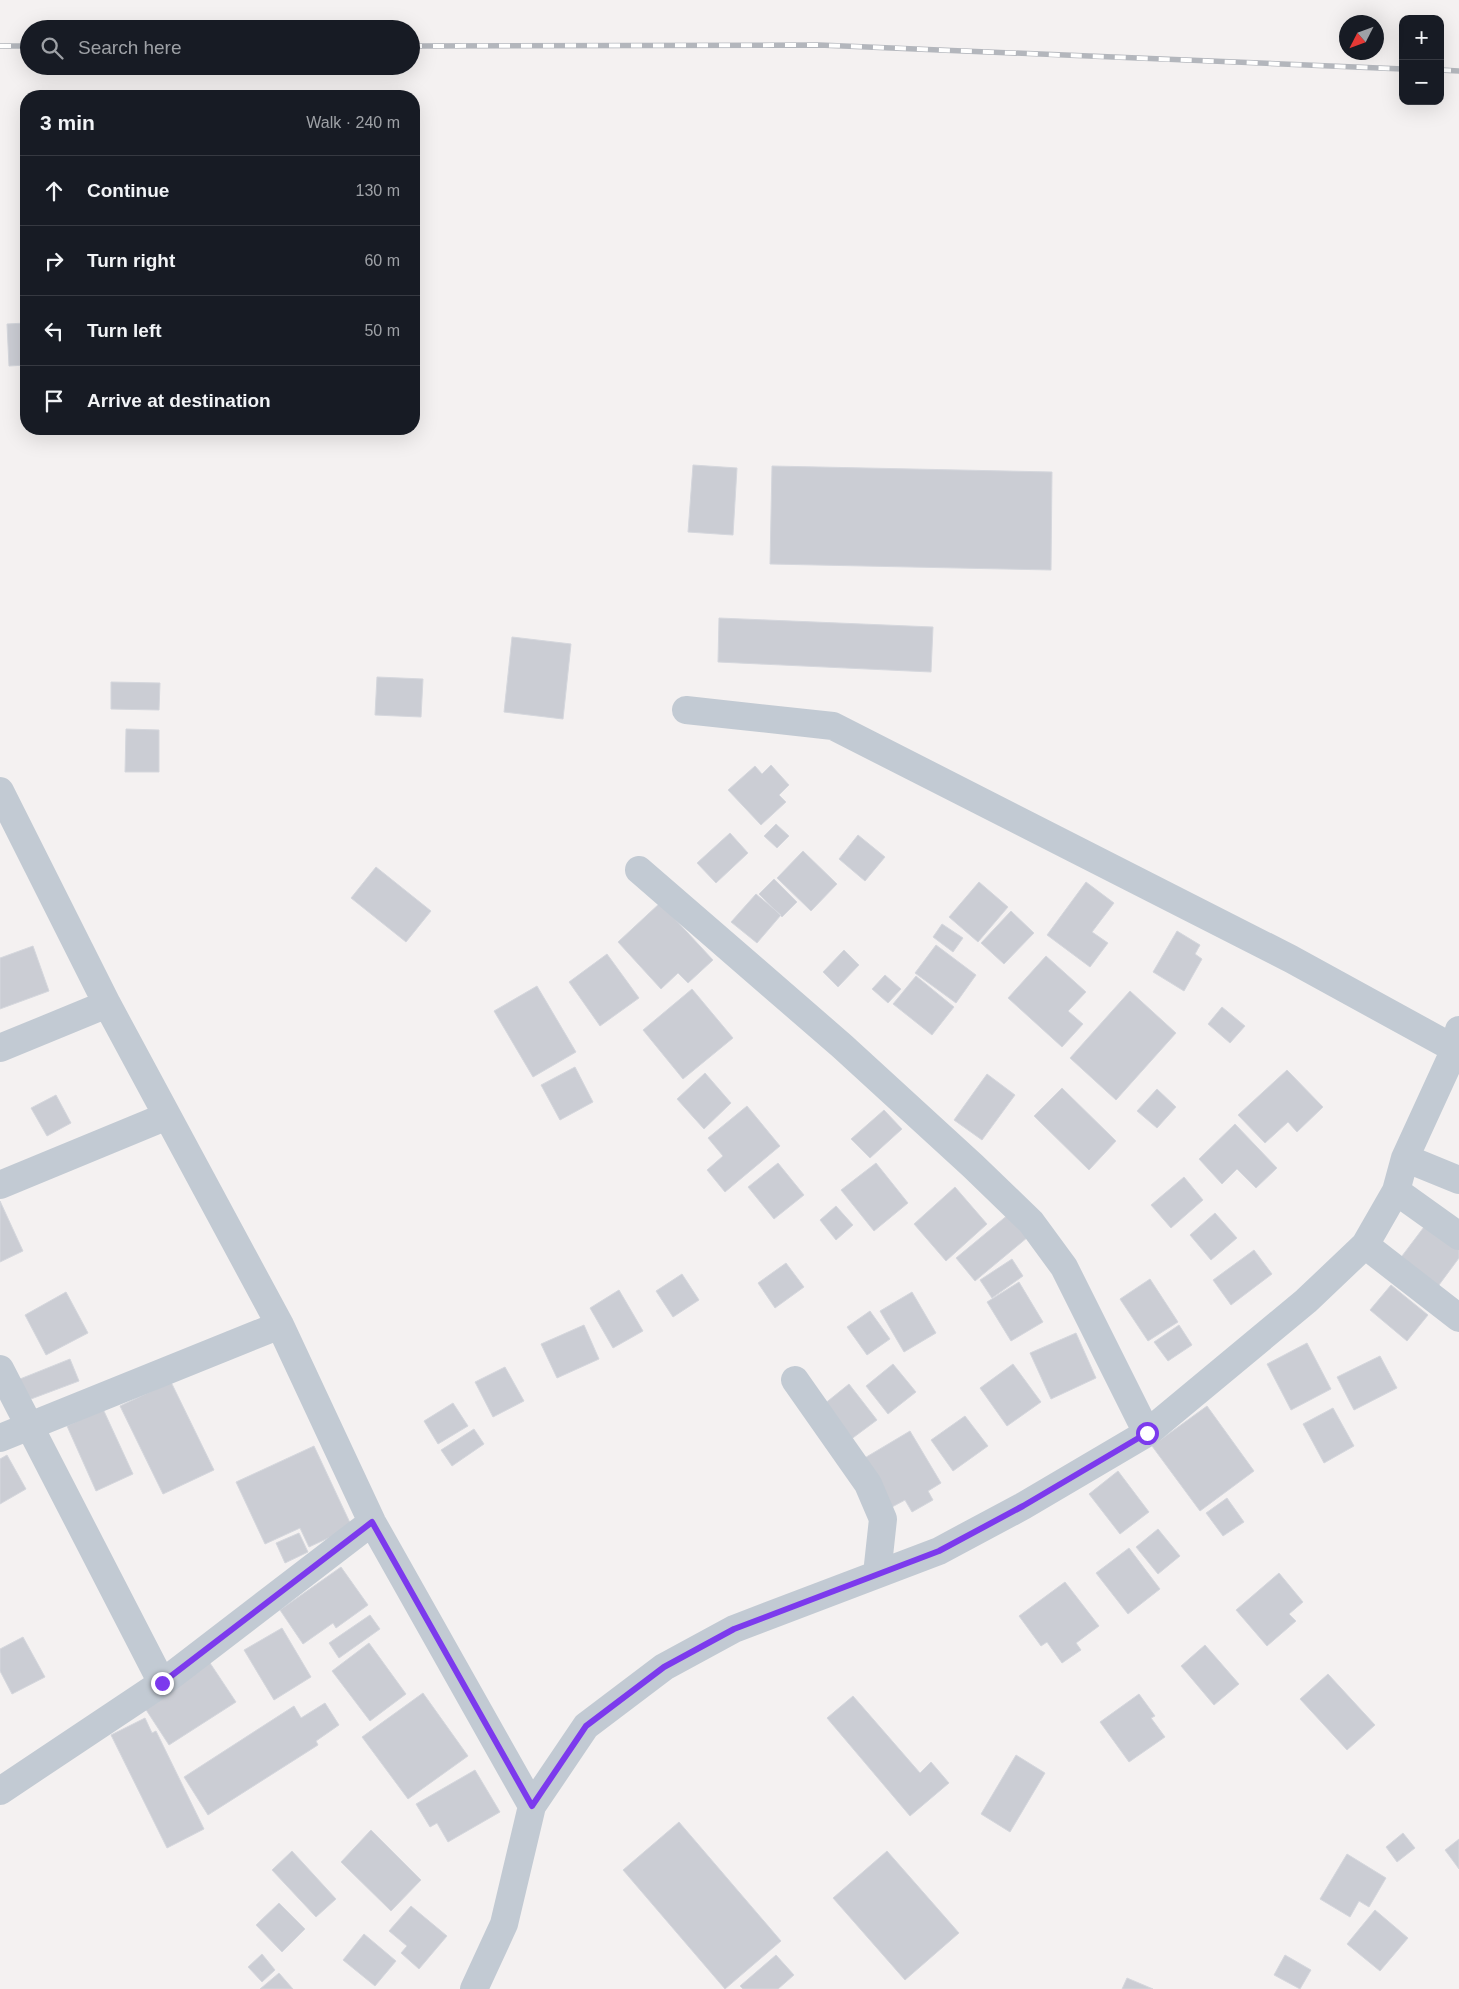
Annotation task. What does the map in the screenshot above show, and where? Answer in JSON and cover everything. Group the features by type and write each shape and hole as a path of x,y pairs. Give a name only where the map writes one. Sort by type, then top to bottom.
{"street":[{"path":"474,1989 504,1924 532,1806 586,1726 664,1667 734,1629 939,1551 1023,1506 1147,1433 1306,1301 1365,1245 1396,1191 1406,1158 1457,1039 1291,959 833,726 686,710"},
{"path":"0,791 107,1004 280,1325 372,1522 532,1806"},
{"path":"639,870 842,1046 1031,1222 1064,1267 1147,1433"},
{"path":"0,1048 107,1004"},
{"path":"0,1185 167,1116"},
{"path":"1406,1158 1459,1180"},
{"path":"1396,1191 1459,1236"},
{"path":"1365,1245 1459,1318"},
{"path":"0,1438 280,1325"},
{"path":"0,1370 31,1426 162,1683"},
{"path":"795,1380 868,1484 883,1519 877,1574"},
{"path":"0,1791 162,1683 372,1522"}],"building":[{"path":"20,323 20,365 9,366 7,324"},
{"path":"693,465 737,468 733,535 688,532"},
{"path":"772,466 1052,472 1051,570 770,564"},
{"path":"719,618 933,627 931,672 718,662"},
{"path":"512,637 571,644 563,719 504,712"},
{"path":"377,677 423,679 421,717 375,715"},
{"path":"111,682 160,683 159,710 111,709"},
{"path":"126,729 159,730 159,772 125,772"},
{"path":"771,765 789,785 779,795 786,802 761,825 728,790 755,766 762,774"},
{"path":"776,824 789,836 777,848 764,836"},
{"path":"730,833 748,853 716,883 697,863"},
{"path":"858,835 885,857 865,881 839,859"},
{"path":"803,851 837,884 811,911 777,878"},
{"path":"376,867 431,911 406,942 351,898"},
{"path":"774,879 797,902 782,917 759,894"},
{"path":"979,882 1008,907 978,942 949,917"},
{"path":"1086,882 1114,903 1092,932 1108,943 1090,967 1047,935"},
{"path":"756,894 781,915 757,943 731,922"},
{"path":"660,903 713,960 688,983 678,973 661,989 618,942"},
{"path":"1011,911 1034,933 1004,964 981,943"},
{"path":"942,924 963,938 953,952 933,937"},
{"path":"1177,931 1200,945 1195,954 1202,959 1184,991 1153,972"},
{"path":"936,945 976,975 956,1003 915,973"},
{"path":"33,946 49,991 0,1009 0,958"},
{"path":"844,950 859,965 838,987 823,972"},
{"path":"607,954 639,998 600,1026 569,982"},
{"path":"1046,956 1086,992 1068,1011 1083,1024 1062,1047 1008,998"},
{"path":"885,975 901,989 888,1003 872,989"},
{"path":"916,976 954,1007 932,1035 893,1004"},
{"path":"537,986 576,1052 533,1077 494,1011"},
{"path":"692,989 733,1038 683,1079 643,1030"},
{"path":"1130,991 1176,1033 1116,1100 1070,1058"},
{"path":"1222,1007 1245,1026 1230,1043 1208,1024"},
{"path":"575,1067 593,1102 560,1120 541,1085"},
{"path":"1287,1070 1323,1107 1297,1132 1288,1122 1265,1143 1238,1115"},
{"path":"705,1073 731,1103 704,1129 677,1099"},
{"path":"987,1074 1015,1095 982,1140 954,1120"},
{"path":"1062,1088 1116,1141 1089,1170 1034,1116"},
{"path":"1157,1089 1176,1107 1157,1128 1137,1111"},
{"path":"56,1095 71,1123 47,1136 31,1108"},
{"path":"747,1106 780,1146 725,1192 707,1170 723,1156 708,1138"},
{"path":"884,1110 902,1129 870,1158 851,1139"},
{"path":"1235,1124 1277,1168 1256,1188 1237,1169 1222,1184 1199,1159"},
{"path":"778,1163 804,1195 774,1219 748,1187"},
{"path":"876,1163 908,1203 874,1231 841,1190"},
{"path":"1184,1177 1203,1200 1171,1228 1151,1205"},
{"path":"955,1187 987,1224 946,1261 914,1224"},
{"path":"0,1201 23,1251 0,1262"},
{"path":"836,1206 853,1225 836,1240 820,1220"},
{"path":"1215,1213 1237,1238 1211,1260 1190,1235"},
{"path":"1009,1214 1028,1237 975,1281 956,1258"},
{"path":"1427,1223 1459,1246 1459,1258 1436,1289 1399,1260"},
{"path":"1254,1250 1272,1274 1231,1305 1213,1280"},
{"path":"1012,1259 1023,1276 992,1298 980,1280"},
{"path":"786,1263 804,1287 775,1308 758,1283"},
{"path":"682,1274 699,1300 673,1317 656,1291"},
{"path":"1150,1279 1178,1322 1148,1341 1120,1299"},
{"path":"1019,1282 1043,1322 1011,1341 987,1302"},
{"path":"1391,1285 1428,1315 1407,1341 1370,1310"},
{"path":"619,1290 643,1331 613,1348 590,1308"},
{"path":"66,1292 88,1333 46,1355 25,1315"},
{"path":"912,1292 936,1333 904,1352 880,1311"},
{"path":"870,1311 890,1339 867,1355 847,1327"},
{"path":"584,1325 599,1359 557,1378 541,1344"},
{"path":"1179,1325 1192,1345 1168,1361 1154,1342"},
{"path":"1076,1333 1096,1378 1051,1399 1030,1353"},
{"path":"1307,1343 1331,1389 1291,1410 1267,1364"},
{"path":"1380,1356 1397,1388 1354,1410 1337,1377"},
{"path":"70,1359 79,1381 23,1402 15,1381"},
{"path":"893,1364 916,1392 888,1414 866,1386"},
{"path":"1013,1364 1041,1402 1007,1426 980,1388"},
{"path":"505,1367 524,1401 493,1417 475,1382"},
{"path":"171,1382 214,1470 163,1494 120,1406"},
{"path":"849,1384 877,1420 850,1440 823,1405"},
{"path":"453,1403 468,1426 438,1444 424,1421"},
{"path":"1207,1406 1254,1471 1200,1511 1152,1446"},
{"path":"1333,1408 1354,1446 1324,1463 1303,1424"},
{"path":"103,1409 133,1474 96,1491 67,1426"},
{"path":"965,1416 988,1446 953,1471 931,1440"},
{"path":"474,1429 484,1444 452,1466 441,1450"},
{"path":"910,1431 941,1483 928,1491 933,1500 912,1512 905,1500 892,1507 863,1459"},
{"path":"314,1446 352,1527 309,1547 300,1528 265,1544 236,1482"},
{"path":"7,1455 26,1489 0,1504 0,1459"},
{"path":"1118,1471 1149,1512 1120,1534 1089,1494"},
{"path":"1227,1498 1244,1522 1223,1536 1206,1513"},
{"path":"1158,1529 1180,1556 1158,1574 1136,1547"},
{"path":"299,1533 308,1552 285,1563 276,1543"},
{"path":"1129,1548 1160,1589 1128,1614 1096,1573"},
{"path":"341,1567 368,1605 336,1628 333,1623 303,1644 280,1610"},
{"path":"1279,1573 1303,1602 1289,1614 1296,1621 1267,1646 1236,1610"},
{"path":"1065,1582 1099,1626 1076,1643 1081,1650 1062,1663 1047,1642 1041,1646 1019,1616"},
{"path":"370,1615 380,1629 339,1658 329,1643"},
{"path":"282,1628 311,1677 274,1700 244,1650"},
{"path":"23,1637 45,1677 12,1694 0,1671 0,1649"},
{"path":"369,1643 406,1694 370,1721 332,1671"},
{"path":"1205,1645 1239,1684 1214,1705 1181,1666"},
{"path":"208,1660 236,1702 169,1745 141,1702"},
{"path":"1328,1674 1375,1725 1347,1750 1300,1699"},
{"path":"423,1693 468,1756 408,1799 362,1737"},
{"path":"1139,1694 1155,1716 1151,1718 1165,1737 1129,1762 1100,1722"},
{"path":"853,1696 920,1773 931,1762 949,1783 910,1816 827,1718"},
{"path":"325,1703 339,1725 316,1741 318,1745 208,1815 184,1777 294,1706 301,1718"},
{"path":"145,1718 152,1733 156,1731 204,1829 167,1848 111,1735"},
{"path":"1016,1755 1045,1773 1010,1832 981,1814"},
{"path":"475,1770 500,1812 448,1842 437,1823 430,1827 416,1804"},
{"path":"679,1822 781,1941 725,1989 623,1870"},
{"path":"371,1830 421,1880 391,1911 341,1862"},
{"path":"1403,1833 1415,1848 1397,1862 1386,1847"},
{"path":"1459,1839 1459,1869 1445,1850"},
{"path":"292,1851 336,1899 316,1917 272,1870"},
{"path":"887,1851 959,1933 905,1980 833,1898"},
{"path":"1347,1854 1386,1878 1369,1907 1359,1901 1350,1917 1320,1899"},
{"path":"279,1903 305,1929 282,1952 256,1925"},
{"path":"411,1906 447,1936 419,1969 401,1953 407,1946 389,1931"},
{"path":"1375,1910 1408,1938 1380,1971 1347,1944"},
{"path":"364,1934 396,1961 375,1986 343,1960"},
{"path":"262,1954 275,1970 262,1982 248,1967"},
{"path":"776,1955 794,1975 778,1989 743,1989 740,1986"},
{"path":"1285,1955 1311,1970 1300,1989 1274,1975"},
{"path":"279,1973 293,1989 260,1989"},
{"path":"1127,1978 1153,1989 1122,1989"}],"railway":[{"path":"420,46 819,45 1399,69"},
{"path":"0,46 20,46"},
{"path":"1444,70 1459,71"}],"route":[{"path":"162,1683 372,1522 532,1806 586,1726 664,1667 734,1629 939,1551 1023,1506 1147,1433"}]}
